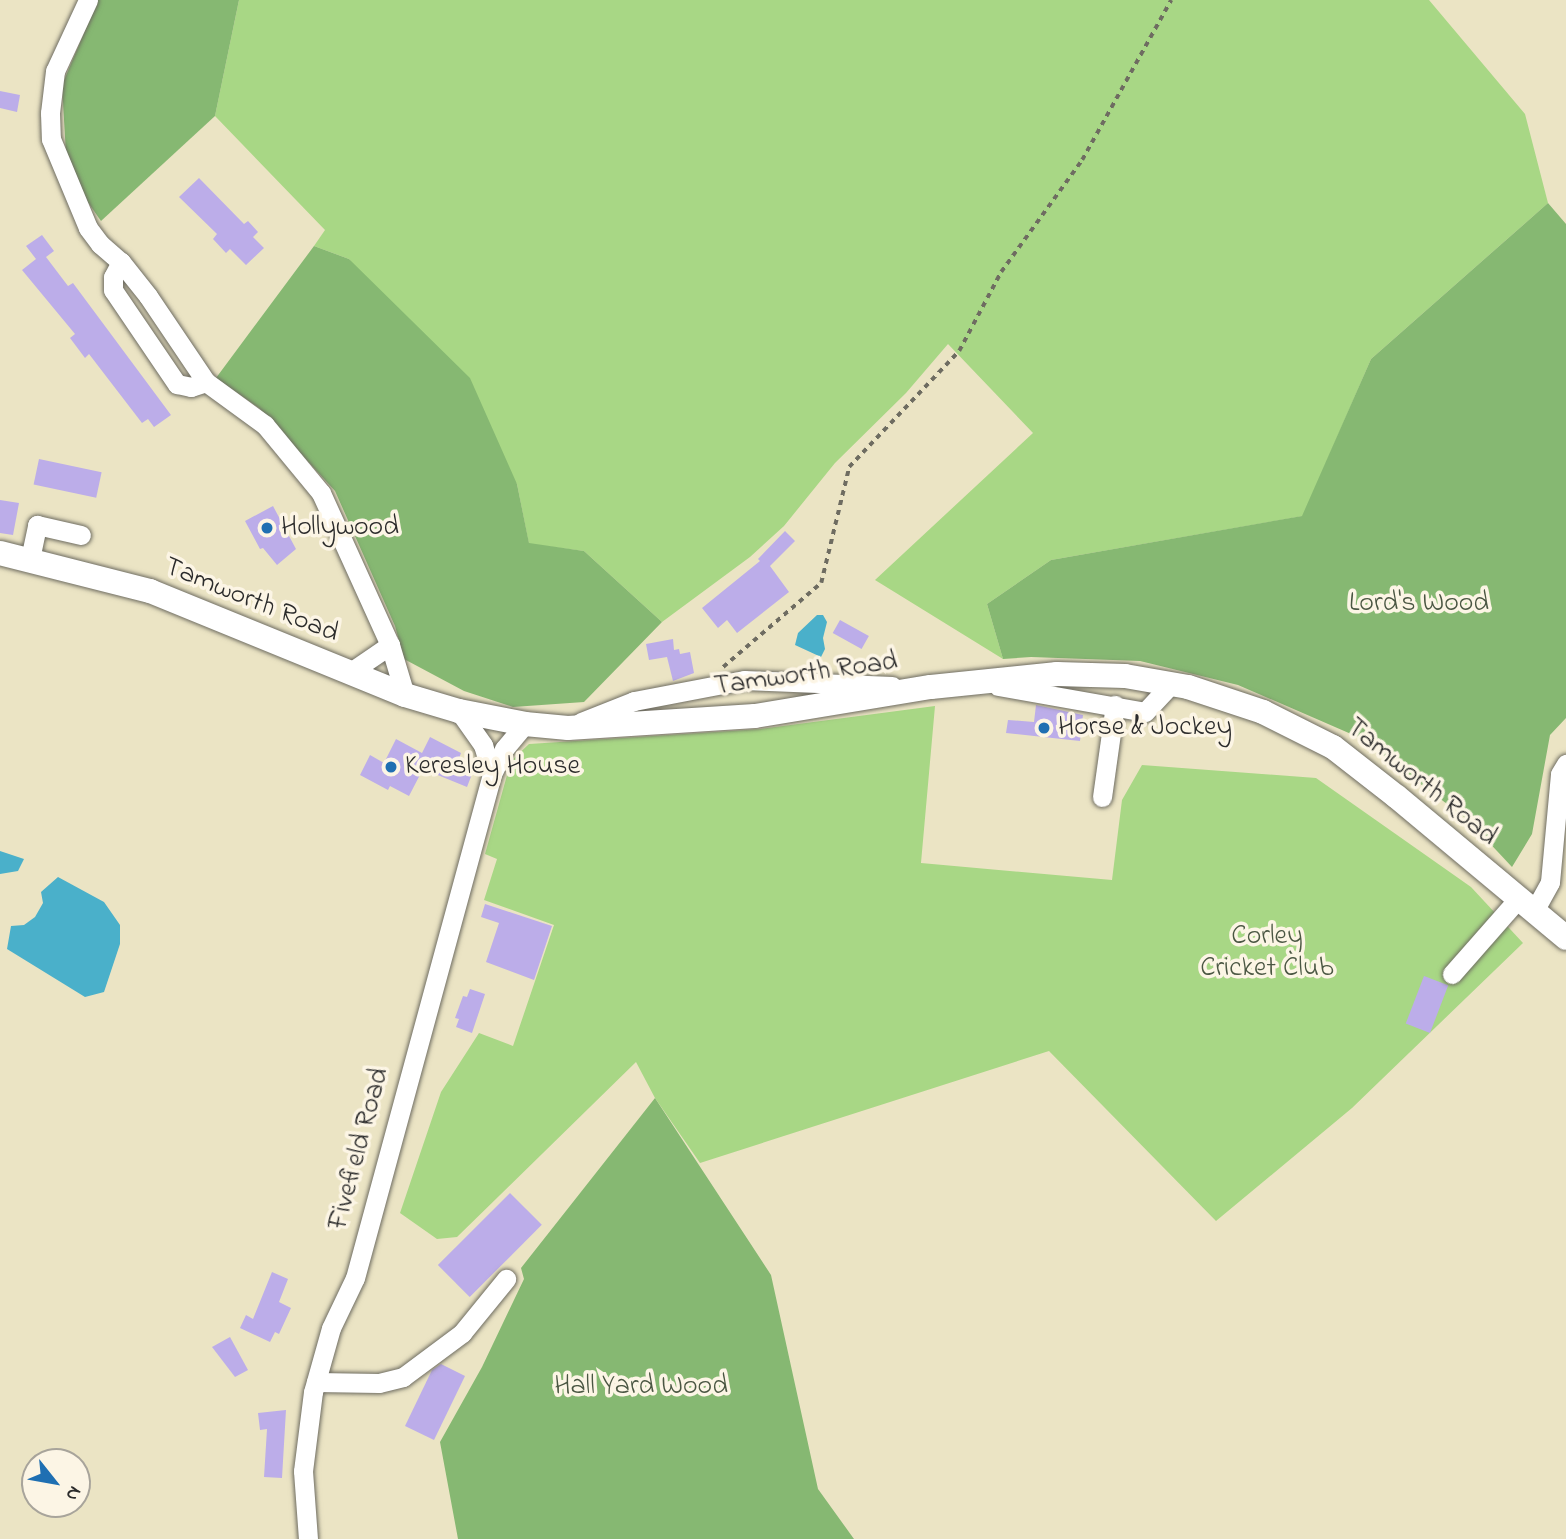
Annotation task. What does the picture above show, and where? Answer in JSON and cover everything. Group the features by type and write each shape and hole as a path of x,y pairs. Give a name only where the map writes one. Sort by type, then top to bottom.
{"main road":[{"name":"Tamworth Road","path":"0,553 150,591 405,695 458,711 525,724 568,728 755,716 930,687 1057,674 1125,676 1171,683 1264,712 1333,747 1566,938"}],"street":[{"path":"88,0 55,71 50,113 51,139 88,228 100,244 121,262 206,382 265,425 321,493 390,645 405,695"},
{"path":"30,559 29,523 81,535"},
{"path":"349,673 390,645"},
{"path":"568,728 634,701 744,680 930,687"},
{"path":"974,682 1145,712 1171,683"},
{"path":"1102,797 1115,705"},
{"path":"458,711 483,746 492,774"},
{"name":"Fivefield Road","path":"308,1539 303,1471 316,1382 331,1328 355,1278 492,774 504,750 525,724"},
{"path":"1452,974 1550,882 1560,774 1566,764"},
{"path":"316,1382 379,1383 403,1377 462,1333 506,1279"}],"path":[{"path":"714,684 726,662 821,583 849,467 959,351 1001,272 1083,160 1171,0"}],"green space":[{"path":"98,0 239,0 215,116 101,221 87,201 66,154 62,85"},
{"path":"239,0 1429,0 1525,114 1548,203 1371,359 1303,516 1051,560 987,604 1003,659 875,580 1033,433 948,344 906,393 835,463 784,526 750,557 662,622 584,551 529,544 517,484 349,259 314,246 325,230 215,116"},
{"name":"Lord's Wood","path":"1548,203 1566,224 1566,718 1550,735 1532,834 1512,867 1467,819 1358,737 1238,685 1140,661 1031,657 1003,659 987,604 1051,560 1302,516 1371,359"},
{"path":"314,246 349,259 470,378 517,484 529,543 584,551 662,622 584,702 513,707 464,691 404,659 395,626 335,491 259,408 216,378"},
{"name":"Corley Cricket Club","path":"935,706 921,863 1112,880 1122,800 1142,765 1316,778 1471,887 1523,943 1352,1108 1216,1221 1049,1051 700,1163 655,1098 636,1062 457,1237 437,1239 400,1213 441,1092 479,1033 513,1046 554,925 484,900 497,859 485,854 511,761 529,744 761,729"},
{"name":"Hall Yard Wood","path":"655,1098 771,1275 818,1489 854,1539 458,1539 440,1442 482,1367 524,1279 521,1268"}],"water":[{"path":"817,615 823,615 827,622 823,638 825,649 821,657 795,645 798,633"},
{"path":"0,851 24,859 18,871 0,874"},
{"path":"58,877 104,902 120,925 120,944 104,992 85,997 7,949 11,926 24,925 35,917 43,903 41,892"}],"building":[{"path":"0,91 20,95 17,112 0,108"},
{"path":"199,178 244,224 248,221 258,232 253,237 264,248 246,265 230,249 226,253 213,239 217,234 179,197"},
{"path":"42,235 54,251 46,257 68,286 73,283 171,415 154,427 148,419 142,423 89,354 85,358 70,338 75,334 22,270 36,259 26,246"},
{"path":"39,459 102,472 96,498 34,484"},
{"path":"0,500 19,503 13,535 0,533"},
{"name":"Hollywood","path":"273,506 296,549 277,565 263,548 260,549 245,521"},
{"path":"785,531 795,541 770,566 789,592 737,633 727,620 718,628 702,608 760,561 758,559"},
{"path":"840,620 869,636 862,649 833,633"},
{"path":"673,639 674,650 679,649 680,654 690,652 694,673 673,681 667,657 649,660 646,644"},
{"name":"Horse & Jockey","path":"1036,705 1083,715 1080,741 1006,733 1008,720 1034,722"},
{"name":"Keresley House","path":"430,737 461,753 456,767 472,774 467,787 423,769 409,796 390,786 388,790 360,775 370,755 384,763 396,739 422,753"},
{"path":"485,904 552,926 534,980 486,962 499,923 481,917"},
{"path":"1424,976 1448,985 1430,1033 1406,1024"},
{"path":"470,989 485,994 472,1033 456,1027 459,1019 455,1018 463,996 467,997"},
{"path":"510,1193 542,1225 470,1297 438,1265"},
{"path":"272,1272 288,1279 279,1302 291,1308 279,1334 275,1332 270,1342 240,1328 246,1315 253,1319"},
{"path":"230,1337 248,1370 235,1377 212,1347"},
{"path":"441,1364 465,1376 434,1440 405,1426 432,1370"},
{"path":"286,1410 282,1478 264,1477 267,1429 260,1430 258,1413"}],"place":[{"name":"Hollywood","path":"267,528"},
{"name":"Horse & Jockey","path":"1044,728"},
{"name":"Keresley House","path":"391,767"}]}
